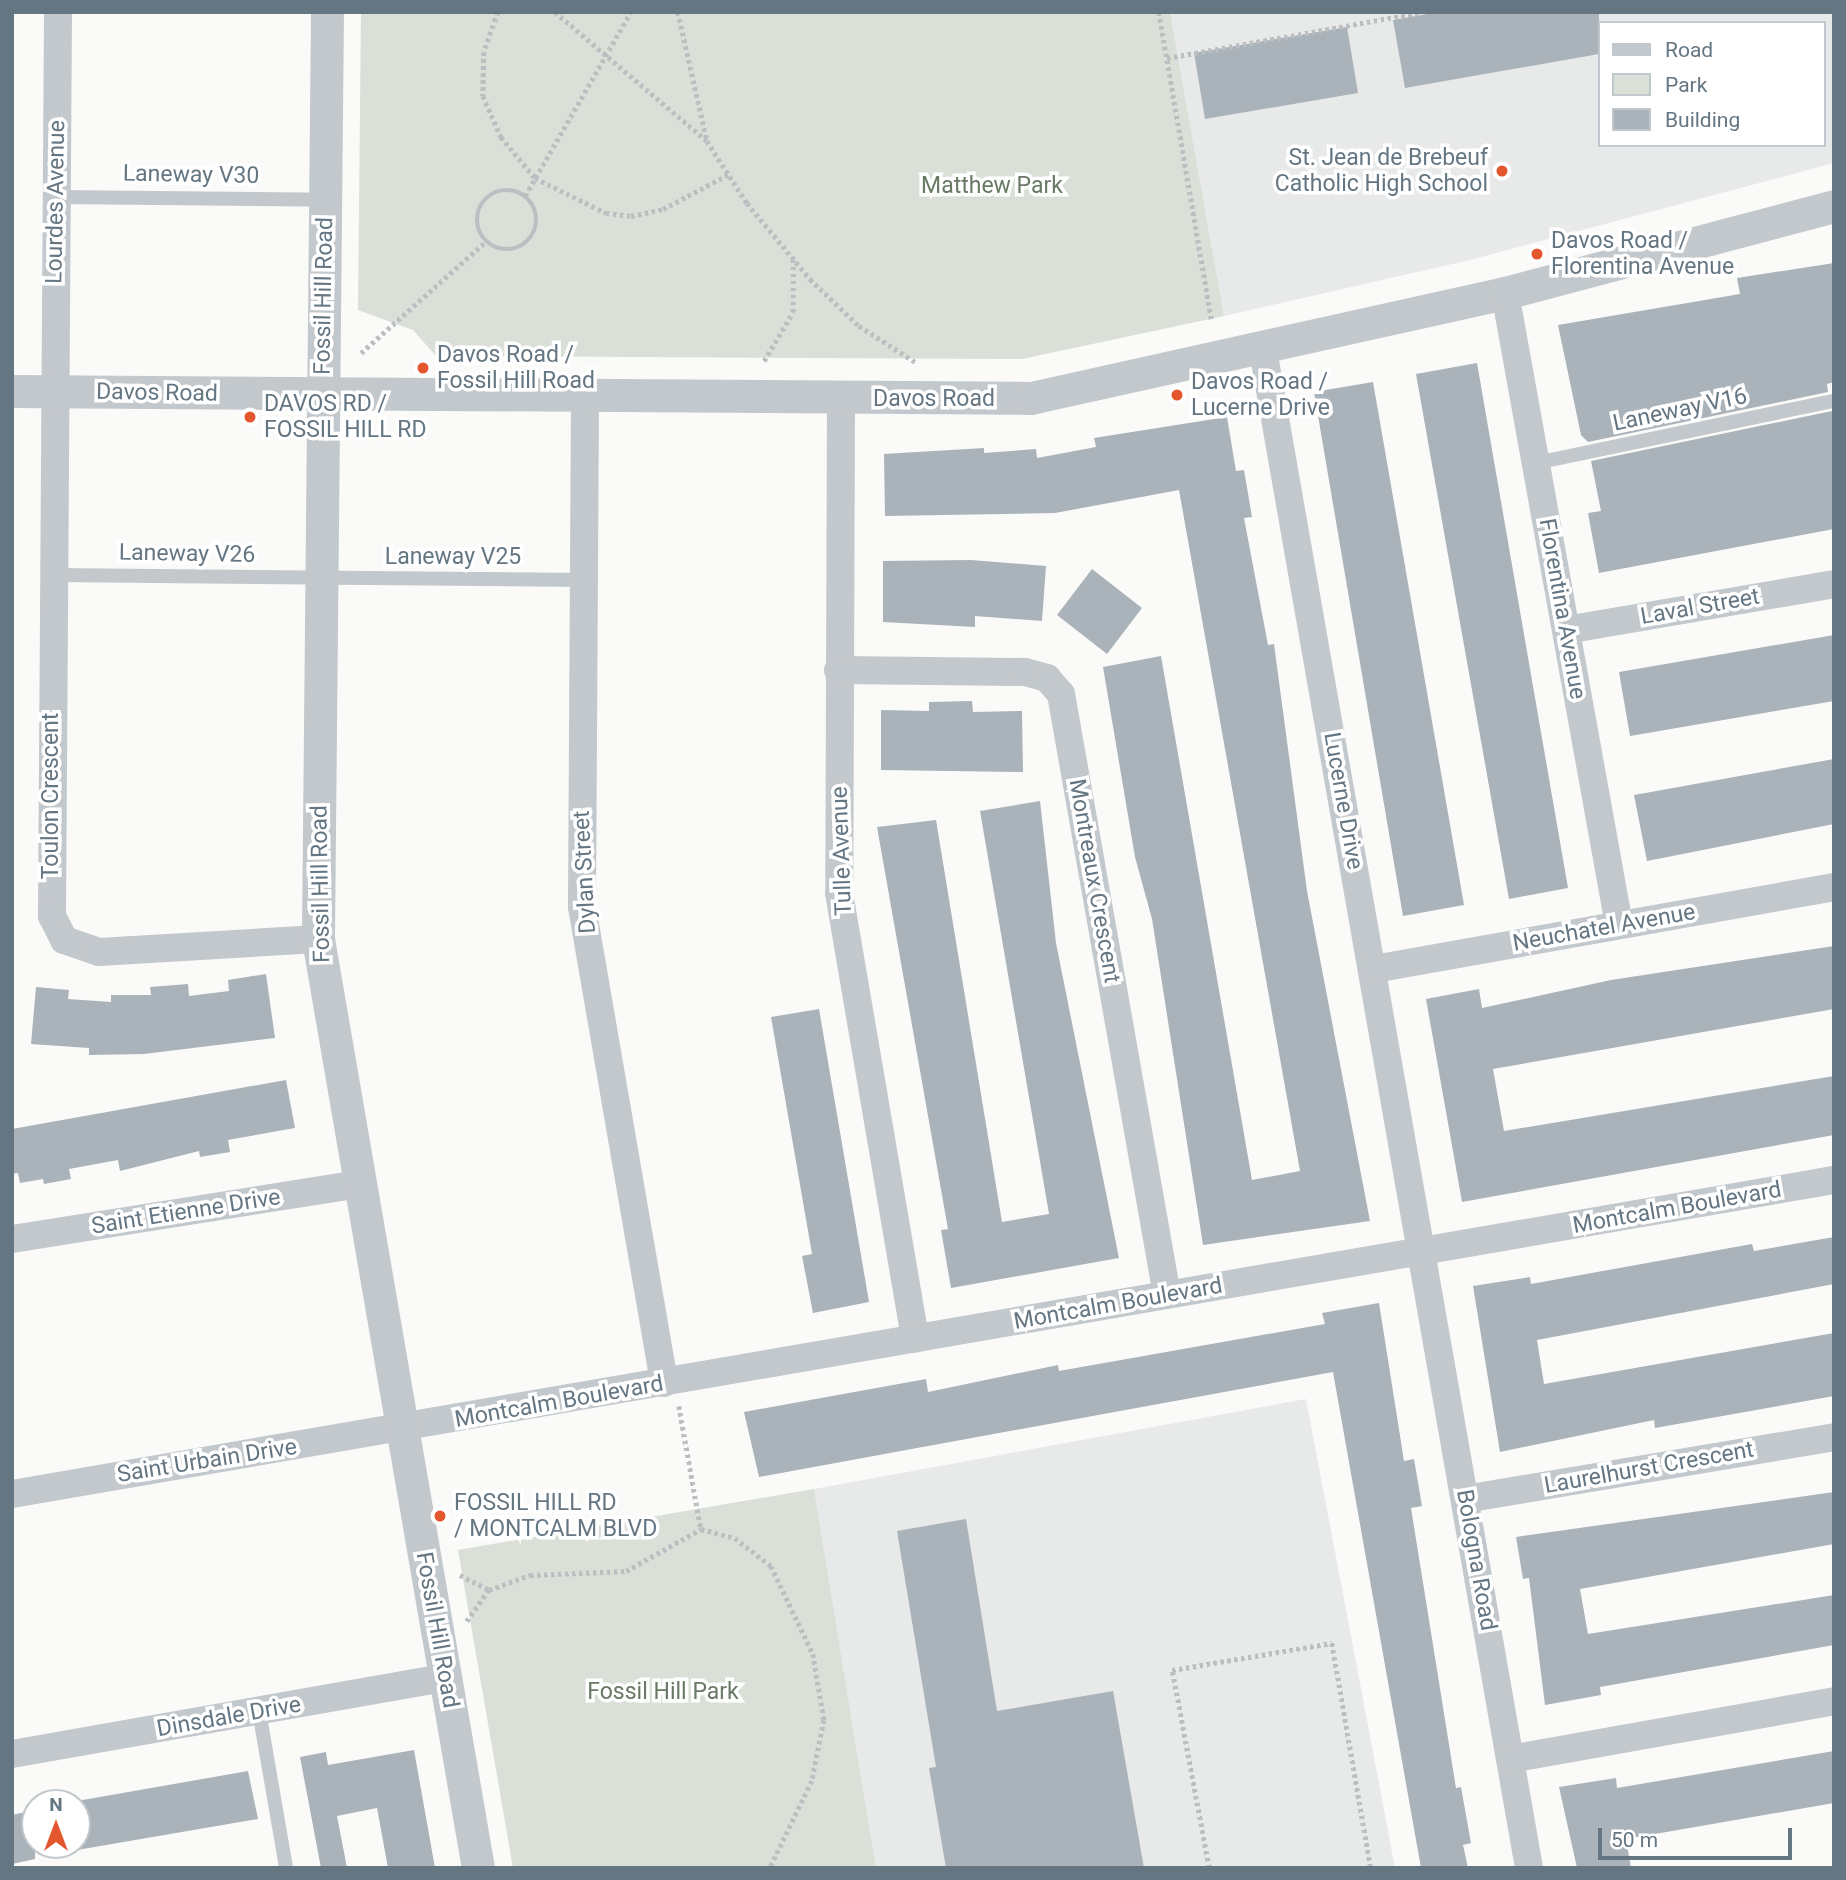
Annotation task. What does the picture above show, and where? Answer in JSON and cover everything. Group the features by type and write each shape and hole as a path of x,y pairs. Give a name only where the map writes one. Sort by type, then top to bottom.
{"street":[{"name":"Lourdes Avenue","path":"55,391 58,12"},
{"name":"Fossil Hill Road","path":"327,12 318,939 478,1868"},
{"name":"Davos Road","path":"12,391 841,400 1031,398 1263,350 1505,293 1834,206"},
{"name":"Florentina Avenue","path":"1505,293 1619,925"},
{"name":"Lucerne Drive","path":"1263,350 1422,1252"},
{"name":"Toulon Crescent","path":"55,391 50,895 64,940 99,953 318,939"},
{"name":"Dylan Street","path":"585,398 582,907 671,1393"},
{"name":"Tulle Avenue","path":"841,400 839,893 915,1339"},
{"name":"Laval Street","path":"1566,630 1834,584"},
{"name":"Montreaux Crescent","path":"838,670 1025,672 1047,678 1061,694 1167,1296"},
{"name":"Neuchatel Avenue","path":"1374,969 1834,887"},
{"name":"Montcalm Boulevard","path":"402,1429 671,1393 915,1339 1834,1180"},
{"name":"Saint Etienne Drive","path":"12,1239 359,1184"},
{"name":"Bologna Road","path":"1422,1252 1529,1868"},
{"name":"Saint Urbain Drive","path":"12,1494 402,1429"},
{"name":"Laurelhurst Crescent","path":"1465,1499 1834,1437"},
{"name":"Dinsdale Drive","path":"12,1754 445,1678"},
{"path":"1510,1759 1834,1701"}],"lane":[{"name":"Laneway V30","path":"56,197 325,200"},
{"name":"Laneway V16","path":"1536,463 1834,401"},
{"name":"Laneway V26","path":"53,575 321,579"},
{"name":"Laneway V25","path":"321,579 584,580"},
{"path":"259,1712 286,1868"}],"path":[{"path":"498,12 484,52 483,96 501,137 535,177 606,213 631,216 663,209 729,174"},
{"path":"555,12 707,141 793,259 859,326 916,363"},
{"path":"524,196 631,12"},
{"path":"678,12 707,141"},
{"path":"1159,12 1212,322"},
{"path":"1167,58 1422,12"},
{"path":"507,190 524,196 537,220 528,242 507,250 485,242 476,220 485,199 507,190"},
{"path":"361,353 485,242"},
{"path":"764,361 793,312 793,259"},
{"path":"671,1393 701,1529"},
{"path":"467,1622 489,1590 530,1575 626,1571 701,1529 735,1538 771,1566 793,1604 819,1677 824,1720 817,1764 800,1815 770,1868"},
{"path":"460,1575 489,1590"},
{"path":"1209,1868 1172,1670 1332,1643 1371,1868"}],"shaded area":[{"name":"St. Jean de Brebeuf Catholic High School","path":"1170,12 1834,12 1834,163 1470,260 1224,316"},
{"path":"1306,1399 1395,1868 876,1868 814,1489"}],"green space":[{"name":"Matthew Park","path":"361,12 1170,12 1224,316 1022,359 436,356 413,330 358,310"},
{"name":"Fossil Hill Park","path":"814,1489 876,1868 513,1868 458,1550"}],"building":[{"path":"1439,12 1599,12 1598,54 1405,88 1393,20"},
{"path":"1347,27 1358,93 1205,119 1194,53"},
{"path":"1834,263 1834,382 1827,384 1828,392 1588,442 1581,435 1558,325 1740,294 1737,278"},
{"path":"1477,363 1568,888 1509,899 1416,374"},
{"path":"1373,382 1464,905 1403,916 1314,392"},
{"path":"1832,411 1834,529 1599,573 1588,513 1601,511 1591,461"},
{"path":"1227,417 1236,471 1244,470 1252,517 1244,518 1268,645 1274,644 1307,891 1370,1221 1203,1245 1152,919 1135,857 1103,667 1161,656 1252,1180 1300,1171 1179,490 1055,513 885,516 884,454 984,448 984,453 1036,449 1037,458 1096,447 1094,438"},
{"path":"971,560 1046,566 1042,621 975,616 975,627 883,622 883,561"},
{"path":"1092,569 1142,608 1107,654 1057,615"},
{"path":"1834,635 1834,701 1630,736 1619,672"},
{"path":"972,701 973,712 1022,711 1023,772 881,770 881,710 929,711 929,702"},
{"path":"1834,759 1834,824 1647,861 1634,795"},
{"path":"1040,801 1056,943 1119,1258 951,1288 941,1230 948,1229 877,827 936,820 1002,1222 1049,1214 980,811"},
{"path":"1834,946 1834,1009 1493,1069 1504,1131 1834,1076 1834,1135 1462,1202 1426,999 1479,989 1482,1008 1611,980"},
{"path":"266,974 275,1038 144,1054 89,1055 89,1048 31,1044 36,987 69,990 68,999 111,1002 111,995 151,995 150,987 188,984 189,996 229,991 228,980"},
{"path":"819,1009 869,1302 813,1313 802,1256 812,1254 771,1017"},
{"path":"286,1080 295,1128 228,1140 230,1152 200,1157 199,1151 120,1171 118,1160 69,1169 71,1179 44,1184 43,1179 20,1183 18,1173 12,1174 12,1129"},
{"path":"1834,1237 1834,1284 1537,1340 1544,1384 1834,1333 1834,1396 1655,1428 1654,1420 1500,1452 1473,1286 1530,1277 1531,1284 1752,1244 1754,1251"},
{"path":"1379,1303 1404,1461 1414,1459 1422,1506 1411,1508 1456,1788 1461,1787 1471,1843 1463,1845 1468,1868 1421,1868 1333,1372 759,1477 744,1412 926,1379 928,1392 1058,1365 1059,1371 1325,1324 1322,1313"},
{"path":"1834,1492 1834,1544 1580,1589 1588,1634 1834,1595 1834,1645 1600,1687 1601,1695 1545,1705 1529,1578 1523,1579 1516,1537"},
{"path":"966,1519 997,1711 1113,1691 1144,1868 946,1868 929,1768 936,1767 897,1531"},
{"path":"414,1750 435,1868 388,1868 377,1808 337,1816 347,1868 321,1868 300,1757 326,1752 328,1765"},
{"path":"1834,1751 1834,1803 1626,1839 1631,1868 1577,1868 1559,1787 1616,1778 1617,1788"},
{"path":"248,1771 258,1819 91,1848 91,1799"},
{"path":"21,1813 21,1859 35,1859 12,1864 12,1815"}],"place":[{"name":"St. Jean de Brebeuf Catholic High School","path":"1502,171"},
{"name":"Davos Road / Florentina Avenue","path":"1537,254"},
{"name":"Davos Road / Fossil Hill Road","path":"423,368"},
{"name":"Davos Road / Lucerne Drive","path":"1177,395"},
{"name":"DAVOS RD / FOSSIL HILL RD","path":"250,417"},
{"name":"FOSSIL HILL RD / MONTCALM BLVD","path":"440,1516"}]}
